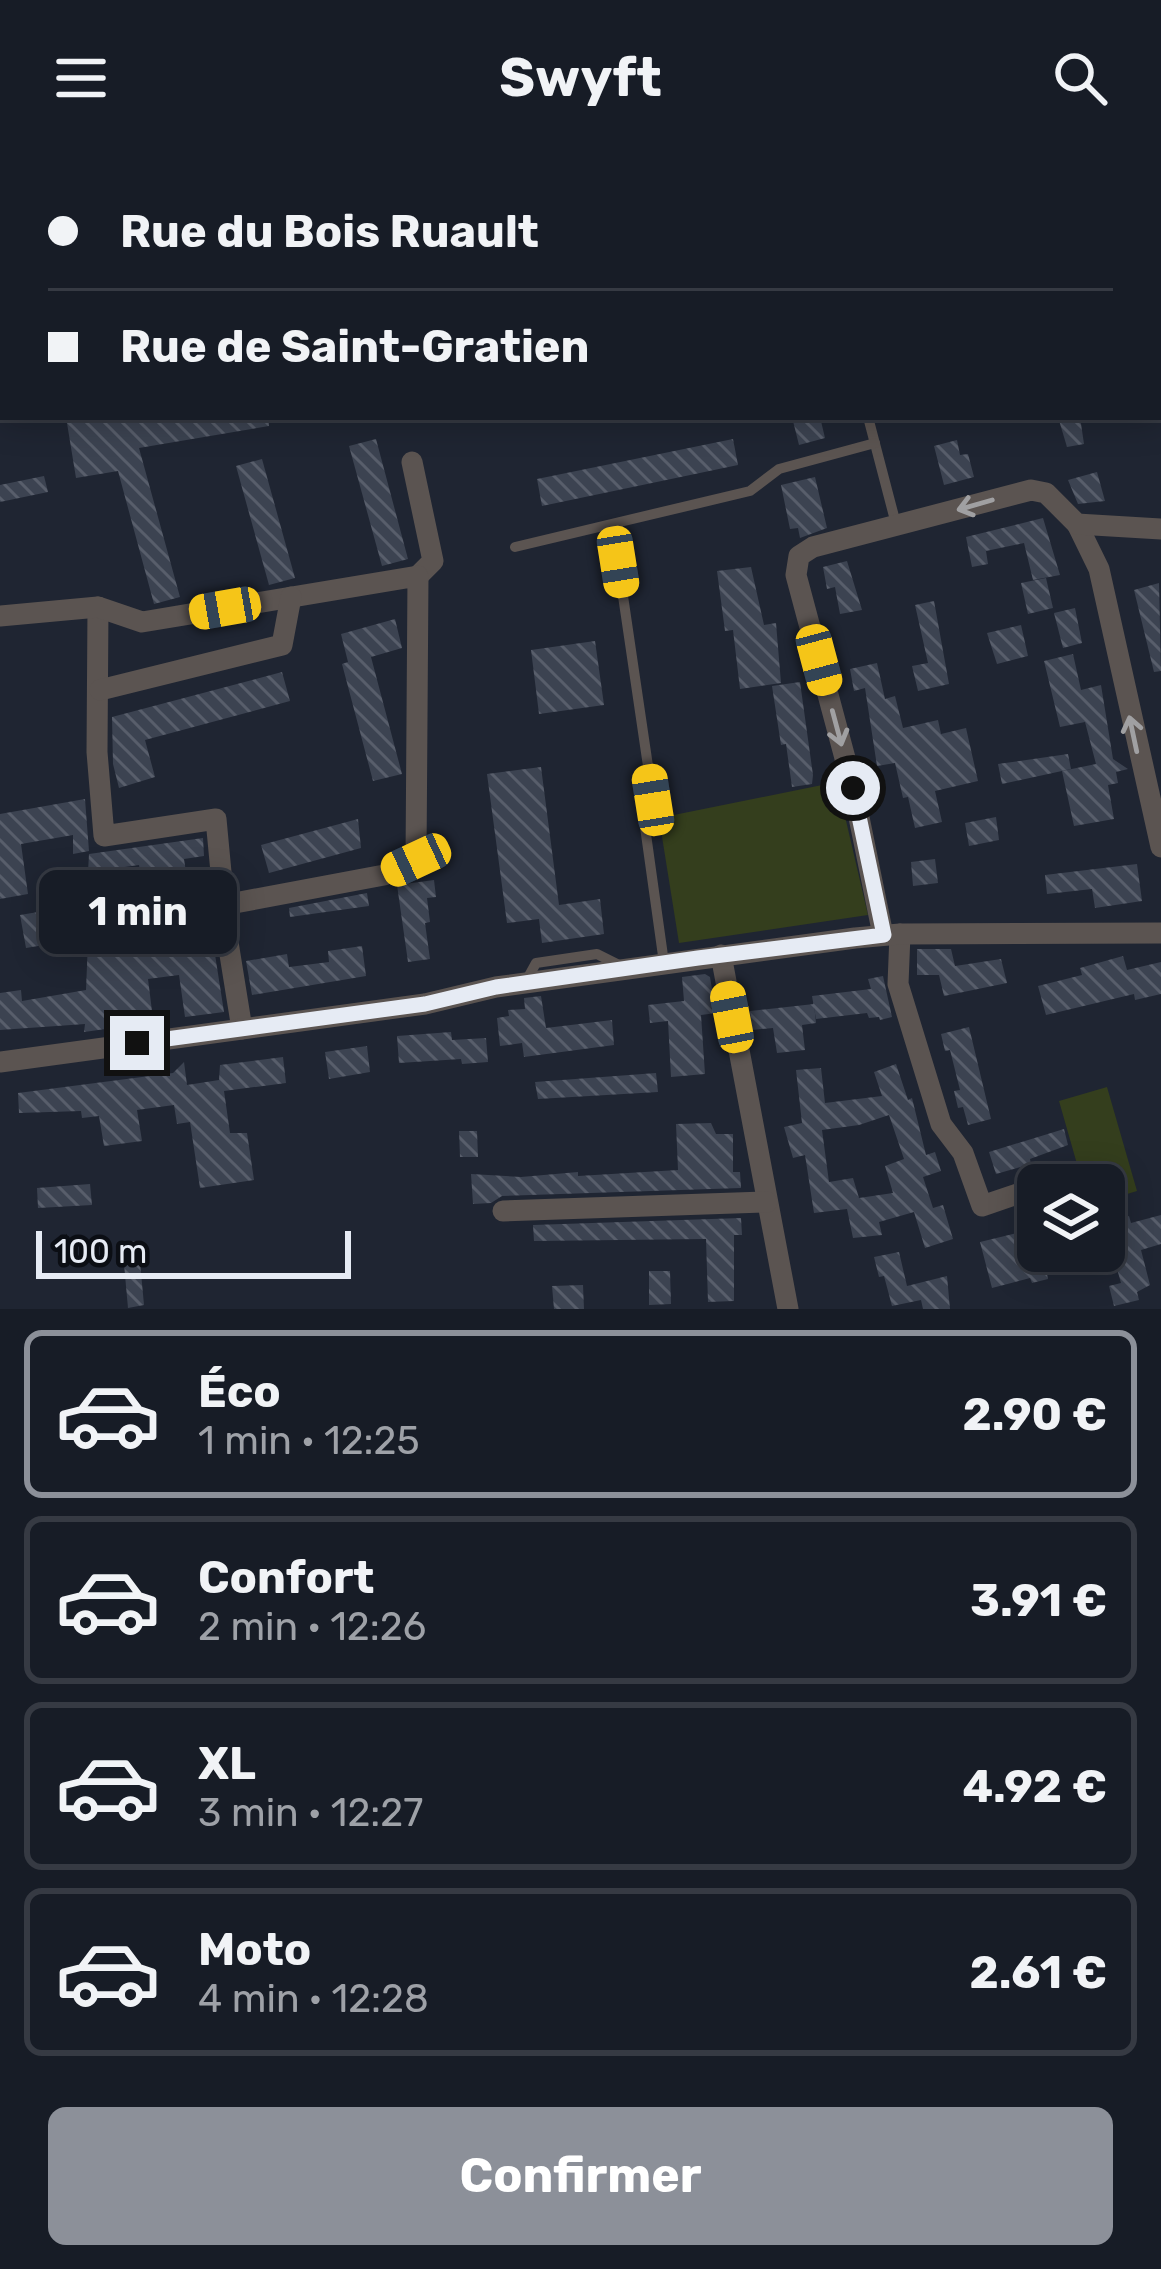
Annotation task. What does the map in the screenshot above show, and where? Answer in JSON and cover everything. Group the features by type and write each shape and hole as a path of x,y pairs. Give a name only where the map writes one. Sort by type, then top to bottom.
{"street":[{"path":"0,616 98,608 142,622 418,576 433,561 412,462"},
{"path":"1017,1194 982,1206 963,1153 941,1124 898,984 892,934 796,575 800,556 813,547 1031,490 1046,493 1077,524 1099,569 1161,847"},
{"path":"1077,524 1161,529"},
{"path":"224,904 384,875 416,860 418,576"},
{"path":"100,690 282,645 291,597"},
{"path":"98,608 97,752 104,836 216,819 242,1029"},
{"path":"0,1062 425,1004 525,983 664,963 892,934 1161,933"},
{"path":"721,955 787,1309"},
{"path":"503,1211 766,1202"}],"lane":[{"path":"869,420 897,527"},
{"path":"515,547 751,491 779,469 875,443"},
{"path":"618,562 653,800 645,827 664,963"}],"green space":[{"path":"837,782 868,915 679,943 659,818"},
{"path":"1107,1087 1137,1191 1125,1195 1125,1164 1077,1164 1059,1101"}],"building":[{"path":"66,420 268,420 269,426 139,448 180,597 154,604 118,471 76,478"},
{"path":"793,420 821,420 825,438 799,445"},
{"path":"1059,420 1080,420 1084,444 1067,447"},
{"path":"376,439 408,559 382,566 349,446"},
{"path":"733,439 738,465 542,506 537,479"},
{"path":"957,440 960,455 968,454 974,477 944,485 934,446"},
{"path":"262,459 295,578 269,585 236,466"},
{"path":"1097,472 1105,501 1078,504 1068,480"},
{"path":"44,476 48,492 0,502 0,485"},
{"path":"815,477 827,528 800,538 798,528 790,529 781,485"},
{"path":"1043,518 1060,575 1033,580 1024,543 986,551 988,564 972,567 966,537"},
{"path":"847,561 862,610 840,614 835,587 827,589 823,567"},
{"path":"751,567 764,625 776,623 781,683 740,689 733,630 725,631 717,571"},
{"path":"1046,578 1053,608 1028,614 1021,583"},
{"path":"1159,583 1161,671 1154,672 1134,590"},
{"path":"934,601 949,684 918,691 912,666 928,663 915,605"},
{"path":"1075,608 1082,643 1063,648 1054,613"},
{"path":"395,619 402,648 371,657 402,774 373,781 342,664 348,662 341,634"},
{"path":"1021,625 1028,656 997,664 987,633"},
{"path":"595,641 604,705 539,714 531,650"},
{"path":"1073,654 1081,690 1101,685 1113,759 1128,769 1116,772 1118,783 1108,785 1114,819 1074,826 1062,771 1096,764 1085,722 1060,727 1044,661"},
{"path":"877,663 885,699 895,696 903,728 938,720 941,734 966,728 978,781 935,791 942,822 915,828 895,763 877,766 865,688 854,691 850,669"},
{"path":"282,672 290,701 145,740 155,777 119,788 113,764 112,717"},
{"path":"800,682 813,775 812,784 792,787 772,686"},
{"path":"1068,754 1071,769 1002,784 998,764"},
{"path":"541,767 559,905 600,899 604,934 542,943 539,919 507,923 487,774"},
{"path":"85,799 89,851 73,854 73,835 21,844 28,894 0,899 0,814"},
{"path":"996,817 999,840 969,846 965,823"},
{"path":"358,819 361,848 269,873 261,845"},
{"path":"203,838 204,856 184,859 195,931 211,929 224,1012 185,1017 179,975 148,979 152,1011 125,1014 127,1026 84,1032 85,1024 0,1030 0,993 21,990 22,1001 86,990 89,916 110,914 114,943 151,937 139,865 88,872 89,854"},
{"path":"935,859 938,883 913,886 911,862"},
{"path":"1137,864 1142,901 1095,908 1092,889 1047,894 1045,875"},
{"path":"434,880 436,897 427,898 430,922 425,923 430,959 408,962 397,885"},
{"path":"367,893 369,906 290,917 289,908"},
{"path":"44,911 50,944 26,948 20,915"},
{"path":"362,946 366,976 252,995 246,961 287,954 289,967 329,962 328,951"},
{"path":"917,949 951,949 955,966 1001,959 1007,983 944,996 939,975 917,975"},
{"path":"1123,956 1127,970 1161,962 1161,994 1135,1000 1134,994 1046,1015 1038,986 1082,975 1080,968"},
{"path":"883,976 892,1017 880,1020 867,1013 816,1019 812,996 871,989 868,979"},
{"path":"682,977 710,977 716,1013 701,1015 705,1074 671,1077 668,1021 650,1023 648,1005 684,1001"},
{"path":"541,996 546,1028 612,1020 614,1045 524,1057 522,1043 500,1046 497,1018 509,1016 508,1010 525,1009 524,998"},
{"path":"814,1004 816,1023 802,1025 805,1050 777,1053 773,1028 752,1030 750,1011"},
{"path":"969,1027 991,1119 968,1125 963,1107 958,1108 954,1091 960,1090 941,1034"},
{"path":"451,1032 452,1040 486,1038 488,1062 399,1063 397,1036"},
{"path":"367,1046 370,1072 329,1079 325,1052"},
{"path":"283,1057 286,1083 224,1091 230,1133 247,1133 254,1180 200,1188 190,1122 177,1124 174,1105 137,1110 142,1141 104,1146 99,1116 82,1118 81,1111 19,1113 18,1093 173,1073 184,1062 187,1085 219,1080 220,1065"},
{"path":"896,1064 908,1100 912,1098 926,1155 935,1152 941,1171 923,1177 933,1208 943,1205 953,1239 925,1248 914,1212 879,1222 882,1235 853,1238 847,1209 814,1213 805,1155 793,1158 784,1127 802,1123 796,1070 821,1068 825,1103 882,1096 874,1072","holes":["889,1115 904,1159 885,1166 893,1193 859,1198 853,1178 829,1182 822,1130"]},
{"path":"656,1073 658,1092 538,1099 535,1082"},
{"path":"711,1123 716,1134 733,1134 733,1172 740,1172 741,1188 502,1196 491,1203 473,1204 471,1174 521,1177 578,1172 578,1176 678,1170 676,1124"},
{"path":"1064,1129 1068,1145 1030,1159 1031,1164 1017,1164 1017,1168 996,1174 989,1152"},
{"path":"459,1131 477,1131 478,1157 460,1157"},
{"path":"90,1184 92,1205 38,1208 37,1188"},
{"path":"1161,1215 1161,1244 1141,1250 1150,1285 1137,1292 1139,1300 1114,1306 1109,1286 1121,1283 1118,1272 1125,1272 1125,1217 1131,1223"},
{"path":"741,1218 742,1235 734,1235 734,1301 708,1302 706,1239 534,1241 533,1225"},
{"path":"1017,1233 1017,1272 1054,1272 1047,1274 1048,1279 1032,1283 1030,1278 992,1288 980,1242"},
{"path":"138,1241 144,1305 128,1308 122,1242"},
{"path":"899,1252 907,1286 947,1276 950,1309 923,1309 921,1300 892,1306 874,1257"},
{"path":"649,1271 670,1271 671,1304 649,1305"},
{"path":"583,1285 584,1309 554,1309 552,1286"}],"route":[{"path":"137,1043 425,1004 496,987 884,935 853,788"}]}
